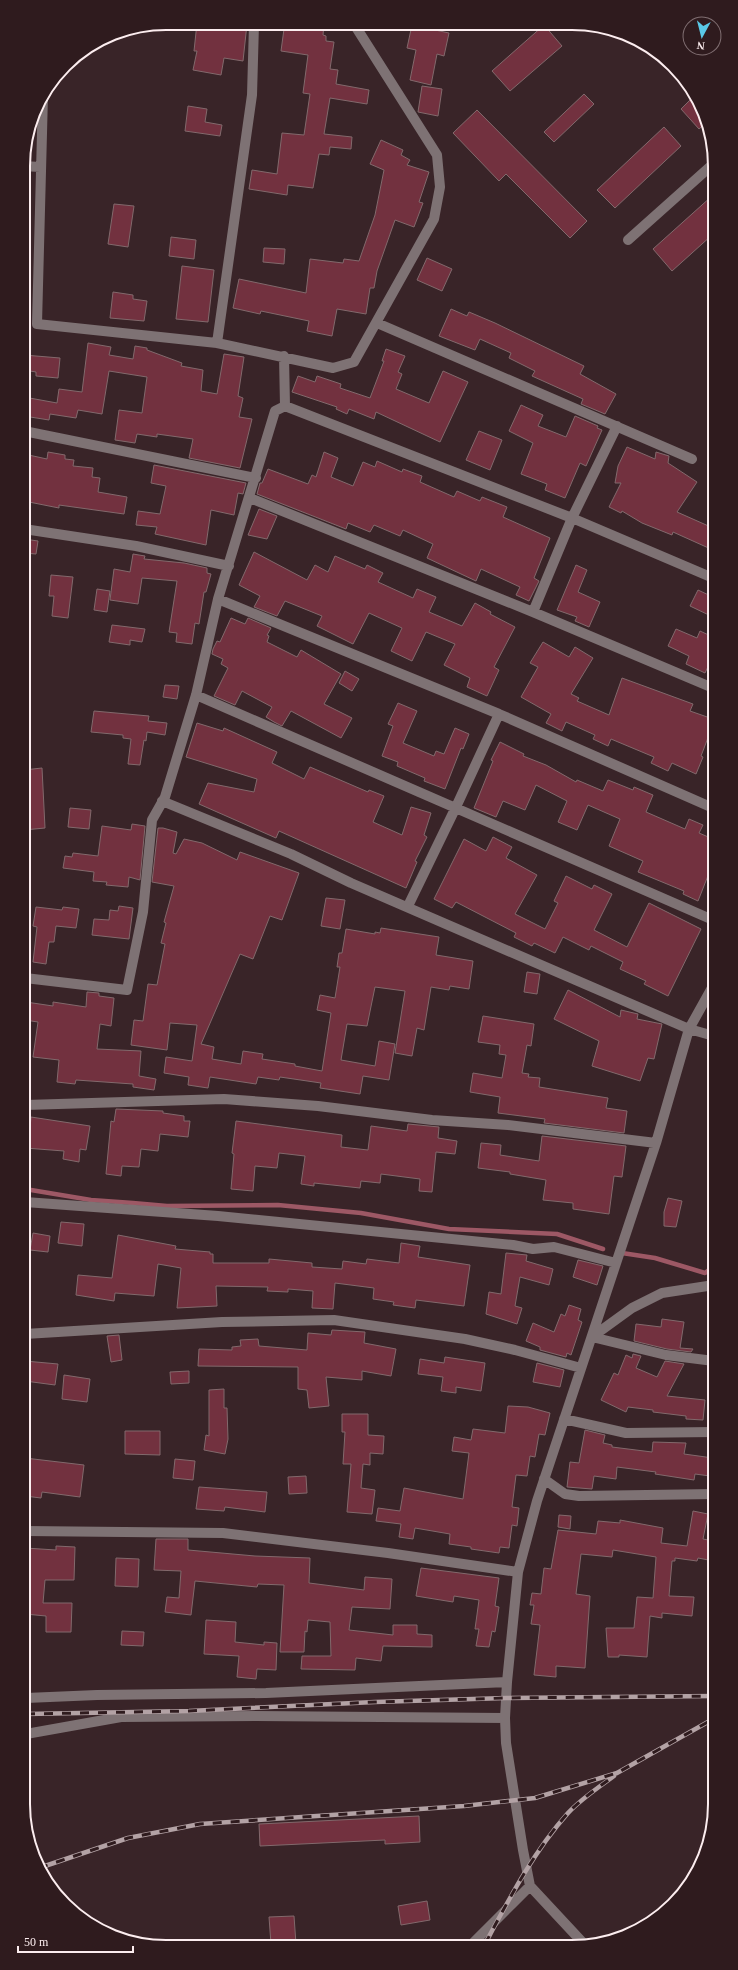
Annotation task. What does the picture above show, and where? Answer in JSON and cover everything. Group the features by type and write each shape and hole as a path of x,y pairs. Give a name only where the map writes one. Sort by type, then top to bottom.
{"street":[{"path":"217,343 252,95 254,30"},
{"path":"43,107 40,167 37,324 217,343 284,356 333,368 354,362 434,219 440,188 437,155 358,30"},
{"path":"30,166 40,167"},
{"path":"628,240 708,169"},
{"path":"377,322 692,459"},
{"path":"284,356 285,406"},
{"path":"30,979 127,990 143,912 152,820 165,797 196,695 218,599 250,498 275,411 285,406 572,518 708,576"},
{"path":"533,612 572,518 617,426"},
{"path":"30,432 256,478"},
{"path":"250,498 533,612 708,686"},
{"path":"30,530 136,546 229,566"},
{"path":"218,599 499,714 708,806"},
{"path":"196,695 708,918"},
{"path":"408,906 499,714"},
{"path":"162,801 291,854 351,883 408,906 689,1029 708,1034"},
{"path":"580,1940 530,1886 523,1850 506,1743 505,1718 507,1682 518,1572 524,1545 544,1479 656,1143 689,1029 708,996"},
{"path":"30,1105 224,1099 318,1106 432,1120 508,1125 656,1143"},
{"path":"30,1202 226,1217 513,1245 533,1249 554,1247 616,1263"},
{"path":"592,1337 632,1308 662,1292 708,1286"},
{"path":"30,1334 222,1322 334,1320 465,1339 515,1350 581,1368"},
{"path":"592,1337 666,1355 708,1361"},
{"path":"564,1419 626,1433 708,1432"},
{"path":"544,1479 566,1494 579,1496 708,1494"},
{"path":"30,1531 223,1533 388,1553 518,1572"},
{"path":"30,1698 266,1693 507,1682"},
{"path":"30,1733 121,1717 256,1716 505,1718"},
{"path":"476,1940 530,1886"}],"building":[{"path":"196,30 246,30 243,61 224,58 221,75 193,70 197,51 194,51"},
{"path":"284,30 323,30 323,35 326,36 326,41 334,42 330,69 338,70 336,84 369,90 367,104 330,98 324,134 352,137 351,149 330,147 329,155 319,154 313,188 288,185 287,195 249,189 252,170 277,174 282,133 304,135 310,94 303,93 308,55 281,51"},
{"path":"411,30 435,30 449,33 444,56 437,54 431,85 410,80 416,50 407,48"},
{"path":"538,30 548,30 562,46 510,91 492,71"},
{"path":"422,86 442,89 438,116 418,112"},
{"path":"584,94 594,104 554,142 544,132"},
{"path":"690,100 702,126 699,129 681,109"},
{"path":"188,106 207,109 205,122 222,125 220,136 185,131"},
{"path":"477,110 587,221 570,238 506,174 499,181 453,133"},
{"path":"664,127 681,146 615,208 597,190"},
{"path":"381,140 403,150 401,155 410,160 407,165 429,172 419,202 423,203 414,227 395,220 377,271 374,288 370,288 366,314 337,309 332,336 307,331 309,321 261,311 260,314 233,308 239,279 306,293 310,259 343,263 344,259 359,261 375,215 384,170 370,164"},
{"path":"708,200 708,239 672,271 653,249"},
{"path":"114,204 134,206 128,247 108,244"},
{"path":"171,237 196,240 194,259 169,256"},
{"path":"264,248 285,249 284,264 263,262"},
{"path":"427,258 452,269 442,291 417,280"},
{"path":"182,266 214,270 208,322 176,319"},
{"path":"113,292 133,295 133,299 147,301 144,321 110,318"},
{"path":"451,309 467,316 469,312 495,323 584,366 580,374 616,394 605,414 581,404 583,399 532,376 535,371 509,358 511,353 480,339 475,350 439,336"},
{"path":"88,343 111,347 109,355 133,359 135,346 147,348 147,350 182,363 181,366 203,370 201,391 217,394 224,354 244,357 238,396 243,398 239,417 252,419 240,468 189,458 193,439 157,434 157,437 137,434 135,443 115,440 119,410 142,413 147,377 109,371 102,414 78,410 76,418 50,414 49,420 30,417 30,398 57,403 59,389 82,392"},
{"path":"386,349 405,356 398,372 402,374 396,389 429,403 443,371 468,382 440,442 376,412 374,419 349,409 347,414 336,409 337,407 292,392 298,376 315,382 317,376 341,384 340,388 370,398 384,361 382,361"},
{"path":"30,356 60,358 58,378 36,376 36,372 30,371"},
{"path":"521,405 543,415 538,426 566,437 575,416 598,426 597,428 602,430 586,466 580,463 565,498 545,490 547,484 521,474 533,443 509,431"},
{"path":"479,431 502,440 490,470 466,460"},
{"path":"627,447 655,459 656,452 669,456 668,463 697,482 677,512 708,526 708,548 673,532 672,535 642,523 622,511 621,513 609,507 621,483 615,483 618,466"},
{"path":"48,452 65,455 65,459 74,460 73,466 93,468 92,477 100,478 98,492 127,497 124,514 59,505 59,508 30,502 30,455 47,459"},
{"path":"324,452 338,458 331,477 353,486 363,462 375,467 377,461 402,472 403,469 422,476 420,482 454,497 457,491 480,501 482,497 507,507 503,517 550,538 534,578 539,581 529,601 516,595 520,587 481,569 476,581 427,558 433,544 403,530 400,536 374,525 370,532 348,523 346,529 257,494 260,483 262,483 268,469 308,484 312,475 316,477"},
{"path":"154,465 246,483 243,494 238,493 234,515 211,510 206,545 155,534 157,527 136,525 138,511 160,514 166,486 151,483"},
{"path":"259,509 277,516 267,539 248,535"},
{"path":"30,540 38,541 36,554 30,554"},
{"path":"254,552 307,580 315,565 328,572 335,556 365,569 367,565 383,573 378,582 413,598 417,589 436,597 429,612 462,626 475,603 491,612 490,614 515,627 494,667 499,670 487,696 467,687 470,678 444,665 455,644 426,632 412,661 391,651 402,628 369,613 353,644 317,626 322,616 285,601 277,616 254,607 260,596 239,585"},
{"path":"133,554 145,556 144,559 184,563 207,568 207,573 211,574 206,592 204,592 199,624 195,623 192,644 176,642 177,633 169,632 177,581 142,578 138,604 110,600 114,569 130,572"},
{"path":"576,565 587,570 578,592 600,602 589,627 575,621 577,617 557,610"},
{"path":"51,575 73,577 68,618 52,616 54,596 49,596"},
{"path":"97,589 110,591 107,612 94,610"},
{"path":"698,590 708,595 708,615 690,606"},
{"path":"231,618 245,624 248,618 271,628 267,635 269,636 267,642 297,657 301,650 341,674 324,704 352,718 341,738 291,711 282,726 266,717 272,707 242,691 235,705 214,696 228,668 221,664 223,659 212,654 213,649 217,641 220,642"},
{"path":"112,625 145,629 142,642 130,640 130,645 109,642"},
{"path":"676,629 697,638 700,631 708,635 708,667 705,673 686,664 689,656 668,646"},
{"path":"543,642 569,657 575,647 593,658 571,694 579,698 577,701 609,715 622,678 693,704 690,711 708,717 708,738 701,756 703,757 696,774 672,763 668,771 651,763 654,757 611,739 608,746 593,739 595,735 566,722 562,731 546,723 551,714 521,697 538,667 530,663"},
{"path":"345,671 359,679 352,691 339,683"},
{"path":"165,685 179,686 177,699 163,697"},
{"path":"398,703 417,711 403,743 434,756 436,751 444,754 455,728 469,734 463,749 461,748 445,789 424,781 425,778 397,766 398,762 382,756 393,726 388,724"},
{"path":"94,711 149,716 148,721 167,723 165,735 147,732 146,741 144,740 140,765 128,764 131,739 123,738 123,735 91,732"},
{"path":"197,723 223,731 224,728 277,752 272,763 304,779 310,767 368,792 369,790 384,796 373,822 402,835 411,807 431,813 424,835 427,837 415,861 417,862 406,888 279,831 276,838 199,804 208,783 254,792 257,779 186,757"},
{"path":"500,742 524,754 523,756 546,765 576,782 577,780 603,791 608,780 633,790 634,787 653,795 646,812 685,829 689,819 703,825 699,833 708,837 708,876 698,901 683,894 684,891 638,872 643,861 609,846 620,819 588,805 577,830 558,822 567,801 536,785 525,810 503,801 496,817 474,808 493,761 491,760"},
{"path":"42,768 45,828 30,829 30,769"},
{"path":"70,808 91,810 89,829 68,827"},
{"path":"132,824 145,826 140,880 129,877 128,887 106,885 107,882 93,881 94,872 63,868 65,856 72,857 73,853 98,856 102,826 131,830"},
{"path":"158,828 177,832 173,853 176,854 184,839 202,843 237,860 240,852 299,873 282,920 270,916 253,959 240,954 201,1044 214,1047 212,1059 241,1064 243,1051 263,1054 262,1059 295,1064 295,1066 322,1071 331,1013 317,1010 320,995 335,998 340,967 337,967 339,953 342,953 346,929 375,934 375,932 380,933 381,928 439,937 436,955 473,961 469,989 450,986 449,990 431,987 424,1030 417,1028 412,1056 395,1053 405,991 375,987 367,1026 347,1024 341,1060 375,1066 379,1041 395,1044 389,1080 363,1076 360,1094 320,1088 321,1083 280,1077 279,1080 258,1077 256,1084 210,1077 208,1088 188,1085 189,1077 164,1073 166,1057 192,1061 197,1025 170,1023 167,1050 131,1045 134,1020 143,1021 148,984 157,985 165,944 161,943 166,923 164,922 174,886 152,882"},
{"path":"493,837 512,847 506,858 537,875 515,914 545,929 558,903 554,901 566,876 592,889 594,885 612,894 594,930 627,947 649,903 701,929 668,996 644,984 646,981 620,969 623,962 591,946 589,950 563,937 555,953 534,943 532,946 514,937 516,933 456,902 452,908 434,899 464,839 486,851"},
{"path":"326,898 345,900 340,929 321,926"},
{"path":"119,906 133,908 129,939 92,935 94,919 109,920 110,910 118,911"},
{"path":"36,907 62,910 63,907 79,909 76,928 56,926 54,942 49,942 46,964 33,962 37,927 33,926"},
{"path":"527,972 540,974 537,994 524,992"},
{"path":"568,990 620,1017 621,1010 638,1014 637,1019 662,1024 654,1059 648,1058 640,1081 592,1066 599,1041 554,1019"},
{"path":"87,992 99,993 99,996 114,998 111,1026 100,1024 97,1049 141,1051 139,1076 156,1079 154,1090 133,1087 133,1084 76,1080 75,1084 57,1082 59,1060 33,1057 38,1022 30,1021 30,1003 53,1006 53,1002 86,1007"},
{"path":"483,1016 534,1024 531,1046 527,1045 522,1073 529,1074 528,1077 540,1078 539,1087 608,1098 606,1108 627,1111 624,1133 544,1123 545,1119 498,1113 500,1097 470,1092 473,1073 502,1078 506,1055 499,1054 500,1045 478,1042"},
{"path":"116,1109 163,1111 163,1113 184,1116 184,1121 190,1121 188,1137 160,1134 158,1151 141,1149 139,1167 122,1166 121,1176 106,1174 111,1121 114,1122"},
{"path":"31,1117 90,1126 86,1150 80,1149 79,1162 63,1159 64,1151 30,1148"},
{"path":"236,1121 342,1135 341,1147 368,1150 371,1126 407,1131 408,1124 439,1127 438,1138 457,1141 455,1154 436,1152 432,1192 419,1191 420,1179 381,1174 380,1183 361,1181 360,1188 314,1183 314,1186 301,1184 305,1156 279,1153 277,1168 255,1166 253,1191 231,1189 234,1154 232,1153"},
{"path":"542,1136 626,1146 622,1177 614,1176 609,1214 573,1209 573,1203 543,1200 546,1180 510,1174 510,1172 478,1168 481,1143 501,1145 500,1155 539,1161"},
{"path":"668,1198 682,1201 676,1227 664,1226 664,1212"},
{"path":"61,1222 84,1224 82,1246 58,1243"},
{"path":"33,1233 50,1236 48,1252 30,1250"},
{"path":"118,1235 176,1246 175,1249 210,1252 210,1254 213,1254 213,1263 269,1263 269,1259 312,1263 312,1267 342,1269 343,1261 366,1264 367,1259 399,1263 401,1243 420,1246 418,1257 470,1265 464,1306 416,1300 415,1308 393,1305 394,1302 373,1299 374,1288 335,1283 333,1309 312,1308 313,1291 288,1289 288,1292 267,1291 268,1287 216,1286 217,1306 177,1308 181,1268 158,1264 154,1296 115,1293 114,1301 76,1295 78,1275 112,1278"},
{"path":"506,1253 527,1255 526,1261 553,1269 549,1285 520,1277 515,1306 522,1308 517,1324 486,1314 489,1292 501,1294"},
{"path":"578,1260 603,1266 597,1285 573,1277"},
{"path":"569,1305 581,1309 578,1320 582,1322 571,1355 567,1353 566,1357 540,1350 540,1347 526,1341 533,1323 554,1332 561,1314 565,1316"},
{"path":"662,1319 684,1322 680,1348 693,1349 691,1352 667,1349 634,1341 636,1324 661,1327"},
{"path":"332,1330 365,1332 364,1343 396,1349 391,1376 362,1371 362,1380 326,1377 329,1406 309,1408 307,1390 298,1389 298,1367 198,1366 199,1349 232,1350 232,1347 241,1346 240,1340 258,1339 259,1346 307,1350 308,1333 331,1335"},
{"path":"119,1335 122,1360 111,1362 107,1336"},
{"path":"633,1354 641,1356 636,1368 657,1377 665,1361 684,1364 667,1396 705,1400 703,1420 686,1419 686,1416 628,1407 626,1412 601,1400 614,1373 618,1375 626,1355 632,1358"},
{"path":"445,1357 485,1363 481,1391 456,1387 456,1393 441,1391 443,1377 418,1374 420,1359 444,1363"},
{"path":"30,1361 58,1364 55,1385 30,1382"},
{"path":"537,1363 564,1370 560,1387 533,1382"},
{"path":"189,1371 189,1383 171,1384 170,1372"},
{"path":"64,1375 90,1379 87,1402 62,1399"},
{"path":"224,1389 224,1408 227,1408 228,1439 225,1454 204,1450 206,1435 209,1436 209,1390"},
{"path":"508,1406 528,1407 550,1413 545,1435 539,1434 535,1457 530,1456 527,1476 516,1475 512,1507 519,1508 517,1526 512,1525 509,1548 500,1547 499,1553 471,1549 471,1547 449,1544 450,1534 415,1528 413,1539 399,1537 401,1524 376,1521 378,1508 400,1511 404,1488 463,1499 469,1453 452,1451 454,1437 471,1440 473,1429 505,1433"},
{"path":"342,1414 368,1414 368,1435 384,1436 383,1454 370,1453 370,1465 363,1464 361,1488 375,1490 372,1514 347,1512 351,1464 343,1464 345,1432 342,1432"},
{"path":"585,1430 605,1435 603,1443 612,1445 612,1447 652,1452 653,1442 686,1443 684,1454 708,1457 708,1476 695,1474 694,1480 655,1474 656,1472 617,1467 616,1479 594,1476 592,1489 567,1487 570,1462 579,1463"},
{"path":"125,1431 160,1431 160,1455 125,1454"},
{"path":"30,1459 84,1465 80,1497 42,1492 41,1498 30,1497"},
{"path":"175,1459 195,1461 193,1480 173,1478"},
{"path":"306,1476 307,1493 289,1494 288,1477"},
{"path":"199,1487 267,1492 265,1512 225,1507 224,1511 196,1509"},
{"path":"693,1511 708,1514 703,1539 708,1540 708,1560 698,1558 697,1561 675,1558 675,1561 672,1561 669,1596 694,1597 692,1616 662,1613 662,1618 650,1616 647,1657 619,1655 619,1657 608,1657 606,1628 634,1628 637,1597 653,1598 656,1557 613,1550 612,1557 581,1554 576,1594 590,1596 585,1668 556,1666 556,1677 534,1675 540,1625 531,1624 534,1605 530,1605 532,1593 541,1594 544,1568 551,1569 558,1530 596,1534 598,1521 620,1523 620,1520 663,1528 661,1543 687,1546"},
{"path":"559,1515 571,1516 570,1529 558,1527"},
{"path":"156,1539 188,1539 188,1550 255,1556 310,1558 309,1583 364,1590 365,1577 392,1579 390,1609 352,1607 349,1630 393,1635 393,1625 417,1625 417,1634 432,1635 432,1647 383,1646 381,1661 356,1658 355,1670 301,1669 302,1656 331,1656 330,1622 308,1620 307,1632 305,1631 304,1652 280,1652 284,1585 258,1584 257,1587 195,1581 191,1615 165,1612 167,1597 179,1598 181,1571 154,1570"},
{"path":"56,1546 75,1547 74,1580 45,1580 43,1603 72,1603 71,1632 46,1632 46,1616 30,1614 30,1548 56,1550"},
{"path":"116,1558 139,1559 138,1587 115,1586"},
{"path":"421,1568 499,1578 495,1606 499,1607 495,1632 492,1631 489,1647 476,1646 479,1629 475,1629 479,1600 454,1596 453,1602 416,1596"},
{"path":"206,1620 236,1622 235,1642 264,1645 264,1642 277,1643 276,1670 257,1669 256,1679 237,1677 239,1656 204,1654"},
{"path":"122,1631 144,1632 143,1646 121,1645"},
{"path":"419,1816 420,1842 385,1844 385,1840 260,1846 259,1824"},
{"path":"427,1901 430,1920 401,1925 398,1906"},
{"path":"294,1916 296,1940 271,1940 269,1917"}],"waterway":[{"path":"30,1190 91,1200 167,1206 278,1205 361,1213 449,1229 557,1234 603,1249"},
{"path":"622,1253 655,1258 705,1273 708,1271"}],"railway":[{"path":"30,1714 189,1711 375,1702 506,1698 708,1696"},
{"path":"45,1866 128,1838 200,1824 464,1806 535,1798 617,1773 708,1722"},
{"path":"487,1940 503,1910 544,1843 568,1813 590,1793 614,1776"}]}
